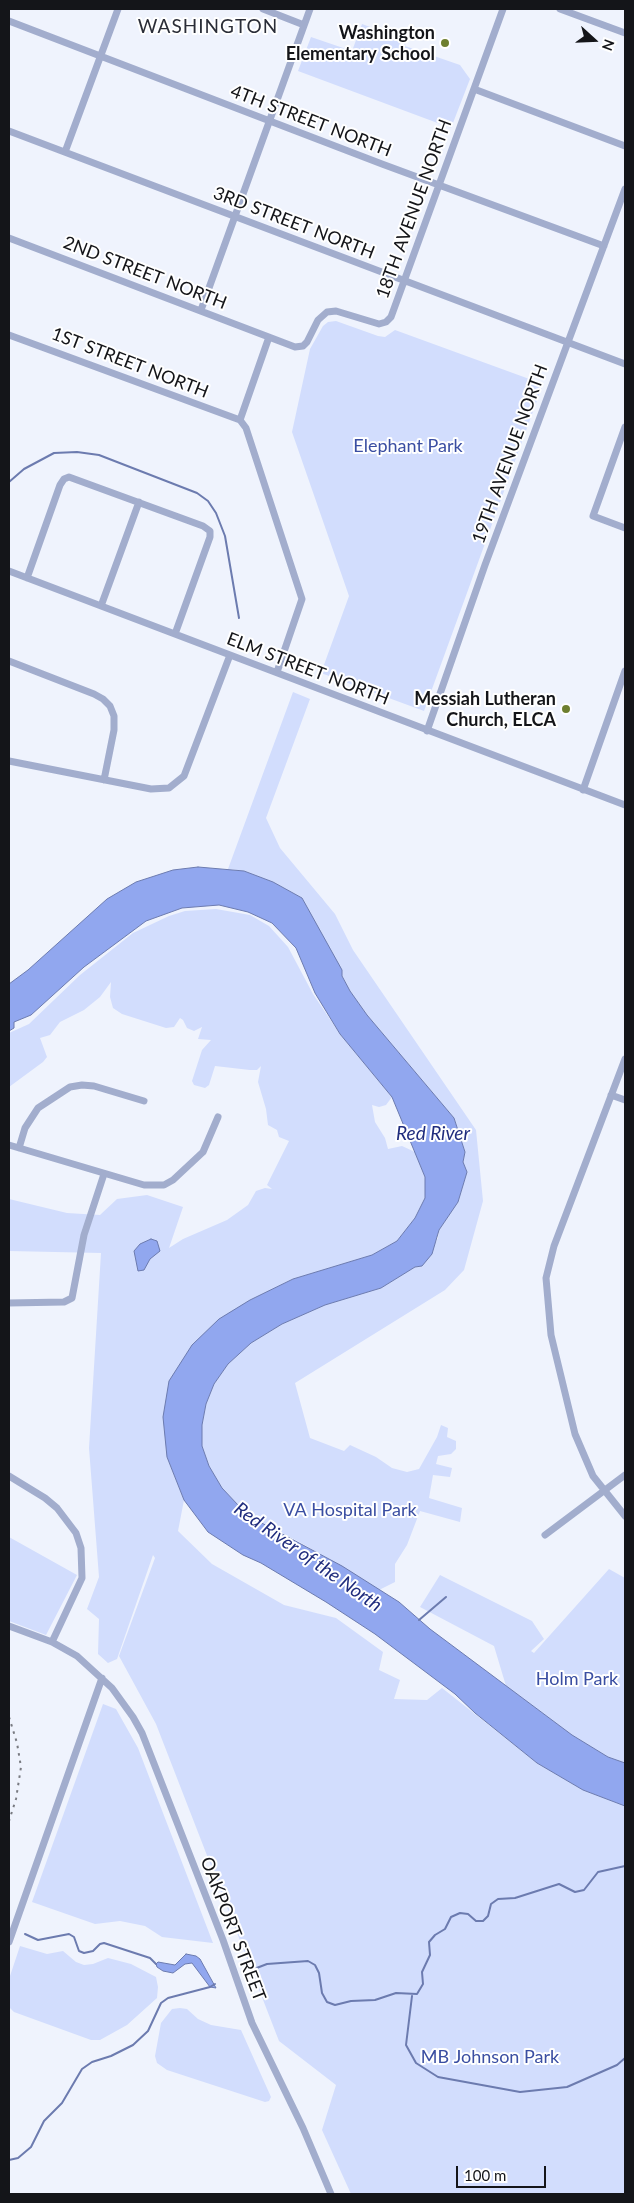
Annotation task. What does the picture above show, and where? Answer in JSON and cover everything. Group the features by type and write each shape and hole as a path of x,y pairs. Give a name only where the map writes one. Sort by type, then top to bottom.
{"street":[{"path":"65,152 118,9"},
{"path":"263,9 304,25"},
{"path":"201,310 310,9"},
{"name":"18TH AVENUE NORTH","path":"269,337 295,346 303,346 318,320 327,312 336,311 380,324 386,322 391,316 503,9"},
{"path":"560,9 625,33"},
{"name":"4TH STREET NORTH","path":"9,20 269,121 604,246"},
{"path":"474,89 625,146"},
{"name":"3RD STREET NORTH","path":"9,131 625,364"},
{"name":"19TH AVENUE NORTH","path":"427,731 473,599 625,188"},
{"name":"2ND STREET NORTH","path":"9,238 269,337"},
{"name":"1ST STREET NORTH","path":"9,335 240,420"},
{"path":"269,337 240,420 246,428 301,592 300,606 277,672"},
{"path":"625,427 593,516 625,528"},
{"path":"27,578 60,485 66,478 73,477 210,531 210,537 176,634"},
{"path":"101,606 139,502"},
{"name":"ELM STREET NORTH","path":"9,571 625,805"},
{"path":"9,760 160,790 177,784 184,776 230,654"},
{"path":"9,661 94,694 104,699 110,706 114,716 114,730 104,780"},
{"path":"583,790 625,671"},
{"path":"625,1059 554,1246 546,1278 551,1335 575,1434 587,1464 604,1491 625,1516"},
{"path":"19,1148 30,1117 38,1108 70,1087 94,1086 144,1101"},
{"path":"611,1095 625,1100"},
{"path":"9,1145 144,1185 164,1185 173,1180 203,1152 218,1117"},
{"path":"9,1304 64,1302 72,1298 84,1234 104,1174"},
{"path":"545,1535 625,1475"},
{"path":"9,1476 45,1498 57,1508 76,1533 81,1548 82,1578 52,1642"},
{"name":"OAKPORT STREET","path":"9,1626 52,1642 77,1656 122,1699 142,1733 223,1940 252,2023 303,2128 331,2194"},
{"path":"9,1942 102,1678"}],"green space":[{"path":"362,24 406,40 405,46 460,65 470,79 451,128 298,71 311,37 352,51"},
{"name":"Elephant Park","path":"336,321 378,336 385,337 395,330 543,384 424,711 321,673 349,596 292,432 310,349 323,326 328,322"},
{"name":"VA Hospital Park","path":"293,692 310,699 266,818 280,848 335,914 353,950 476,1130 483,1201 464,1270 445,1290 295,1383 310,1438 344,1451 350,1445 376,1457 392,1468 407,1472 419,1469 437,1437 441,1425 448,1428 447,1437 456,1441 456,1449 451,1454 438,1456 436,1464 452,1468 450,1477 433,1475 429,1498 462,1508 460,1522 420,1511 407,1545 395,1564 395,1582 379,1590 303,1544 259,1521 238,1505 222,1488 209,1466 202,1446 202,1425 206,1404 214,1384 228,1364 251,1343 282,1324 325,1305 381,1288 415,1267 422,1266 438,1238 439,1230 458,1202 467,1172 463,1162 465,1151 454,1118 367,1015 350,991 302,898 273,882 244,871 228,869"},
{"name":"MB Johnson Park","path":"216,909 250,915 269,926 288,947 313,994 340,1034 392,1097 386,1105 379,1107 372,1105 375,1122 385,1138 388,1149 402,1146 415,1152 425,1177 425,1198 415,1218 397,1241 372,1255 293,1279 250,1300 167,1457 184,1500 178,1531 212,1564 284,1605 336,1618 383,1652 379,1670 400,1680 394,1699 427,1700 442,1688 537,1763 583,1790 625,1806 625,2194 351,2194 322,2130 336,2085 279,2041 156,1724 119,1656 155,1558 153,1555 117,1659 108,1663 98,1654 99,1619 87,1609 99,1577 89,1448 101,1253 9,1251 9,1199 67,1213 100,1215 117,1199 147,1195 183,1207 169,1248 183,1239 227,1220 248,1205 256,1191 265,1188 272,1189 267,1185 289,1141 279,1137 277,1130 268,1125 266,1109 258,1082 261,1066 257,1070 250,1070 215,1066 209,1085 205,1088 194,1085 192,1081 202,1050 211,1040 198,1039 202,1027 194,1031 187,1028 180,1018 174,1027 166,1028 122,1014 113,1008 110,997 111,982 100,997 84,1010 60,1022 50,1035 40,1038 47,1057 9,1087 9,1033 29,1024 80,975 133,933 169,916 185,911"},
{"path":"9,1537 77,1575 46,1635 9,1621"},
{"name":"Holm Park","path":"609,1569 625,1578 625,1763 608,1757 572,1735 506,1686 494,1646 420,1607 440,1575 532,1621 544,1639 531,1651 534,1653"},
{"path":"103,1704 116,1709 138,1748 213,1943 162,1937 145,1926 120,1921 95,1924 32,1902"},
{"path":"20,1946 47,1954 63,1951 76,1962 84,1965 93,1964 108,1958 131,1964 156,1977 158,1987 157,1998 127,2025 100,2040 91,2040 14,2012 9,2007 9,1979"},
{"path":"172,2009 187,2009 198,2019 211,2025 241,2030 271,2097 269,2101 265,2102 167,2070 157,2063 155,2056 161,2023"}],"water":[{"name":"Red River","path":"198,867 244,871 273,882 302,898 342,970 342,976 350,991 367,1015 454,1118 465,1152 463,1162 467,1172 458,1202 439,1230 432,1254 422,1266 415,1267 381,1288 325,1305 282,1324 251,1343 228,1364 214,1384 206,1404 202,1425 202,1446 209,1466 222,1488 238,1505 258,1521 342,1566 399,1602 430,1629 572,1735 608,1757 625,1763 625,1806 583,1790 537,1763 475,1713 455,1694 375,1634 326,1602 261,1563 243,1555 208,1532 184,1500 167,1457 163,1417 169,1381 192,1345 219,1319 250,1300 293,1279 372,1255 397,1241 415,1218 425,1198 425,1177 392,1097 340,1034 315,993 296,948 272,923 248,912 219,905 182,908 146,921 84,967 31,1015 14,1022 14,1028 9,1031 9,984 28,970 107,899 136,882 173,870"},
{"path":"151,1239 157,1241 160,1251 150,1259 144,1270 138,1271 134,1251 140,1244"},
{"path":"186,1954 200,1959 216,1988 210,1987 192,1963 185,1964 173,1973 163,1971 157,1967 156,1964 158,1962 175,1965"}],"waterway":[{"path":"9,482 24,469 54,453 77,452 99,455 197,493 208,501 216,513 225,536 239,618"},
{"path":"419,1620 446,1597"},
{"path":"254,1969 267,1964 308,1961 315,1965 319,1973 322,1993 327,2002 335,2005 351,2001 375,2000 396,1993 417,1994 423,1984 422,1972 430,1955 429,1942 435,1935 445,1929 451,1917 460,1913 468,1914 476,1921 483,1921 488,1916 491,1904 498,1899 515,1898 559,1884 575,1892 584,1890 598,1872 625,1866"},
{"path":"25,1934 38,1940 69,1934 74,1937 79,1951 84,1953 93,1951 100,1944 104,1943 150,1958 156,1964"},
{"path":"9,2160 18,2158 31,2147 44,2121 62,2103 82,2069 92,2062 111,2056 133,2045 148,2031 161,2003 168,1998 215,1984"},
{"path":"412,1996 406,2045 416,2063 438,2077 520,2092 567,2087 617,2065 625,2058"}],"railway":[{"path":"9,1717 17,1743 21,1767 16,1799 9,1821"}],"place":[{"name":"Washington Elementary School","path":"445,43"},
{"name":"Messiah Lutheran Church, ELCA","path":"566,709"}],"district":[{"name":"WASHINGTON","path":"208,27"}],"water label":[{"name":"Red River of the North","path":"308,1557"}]}
